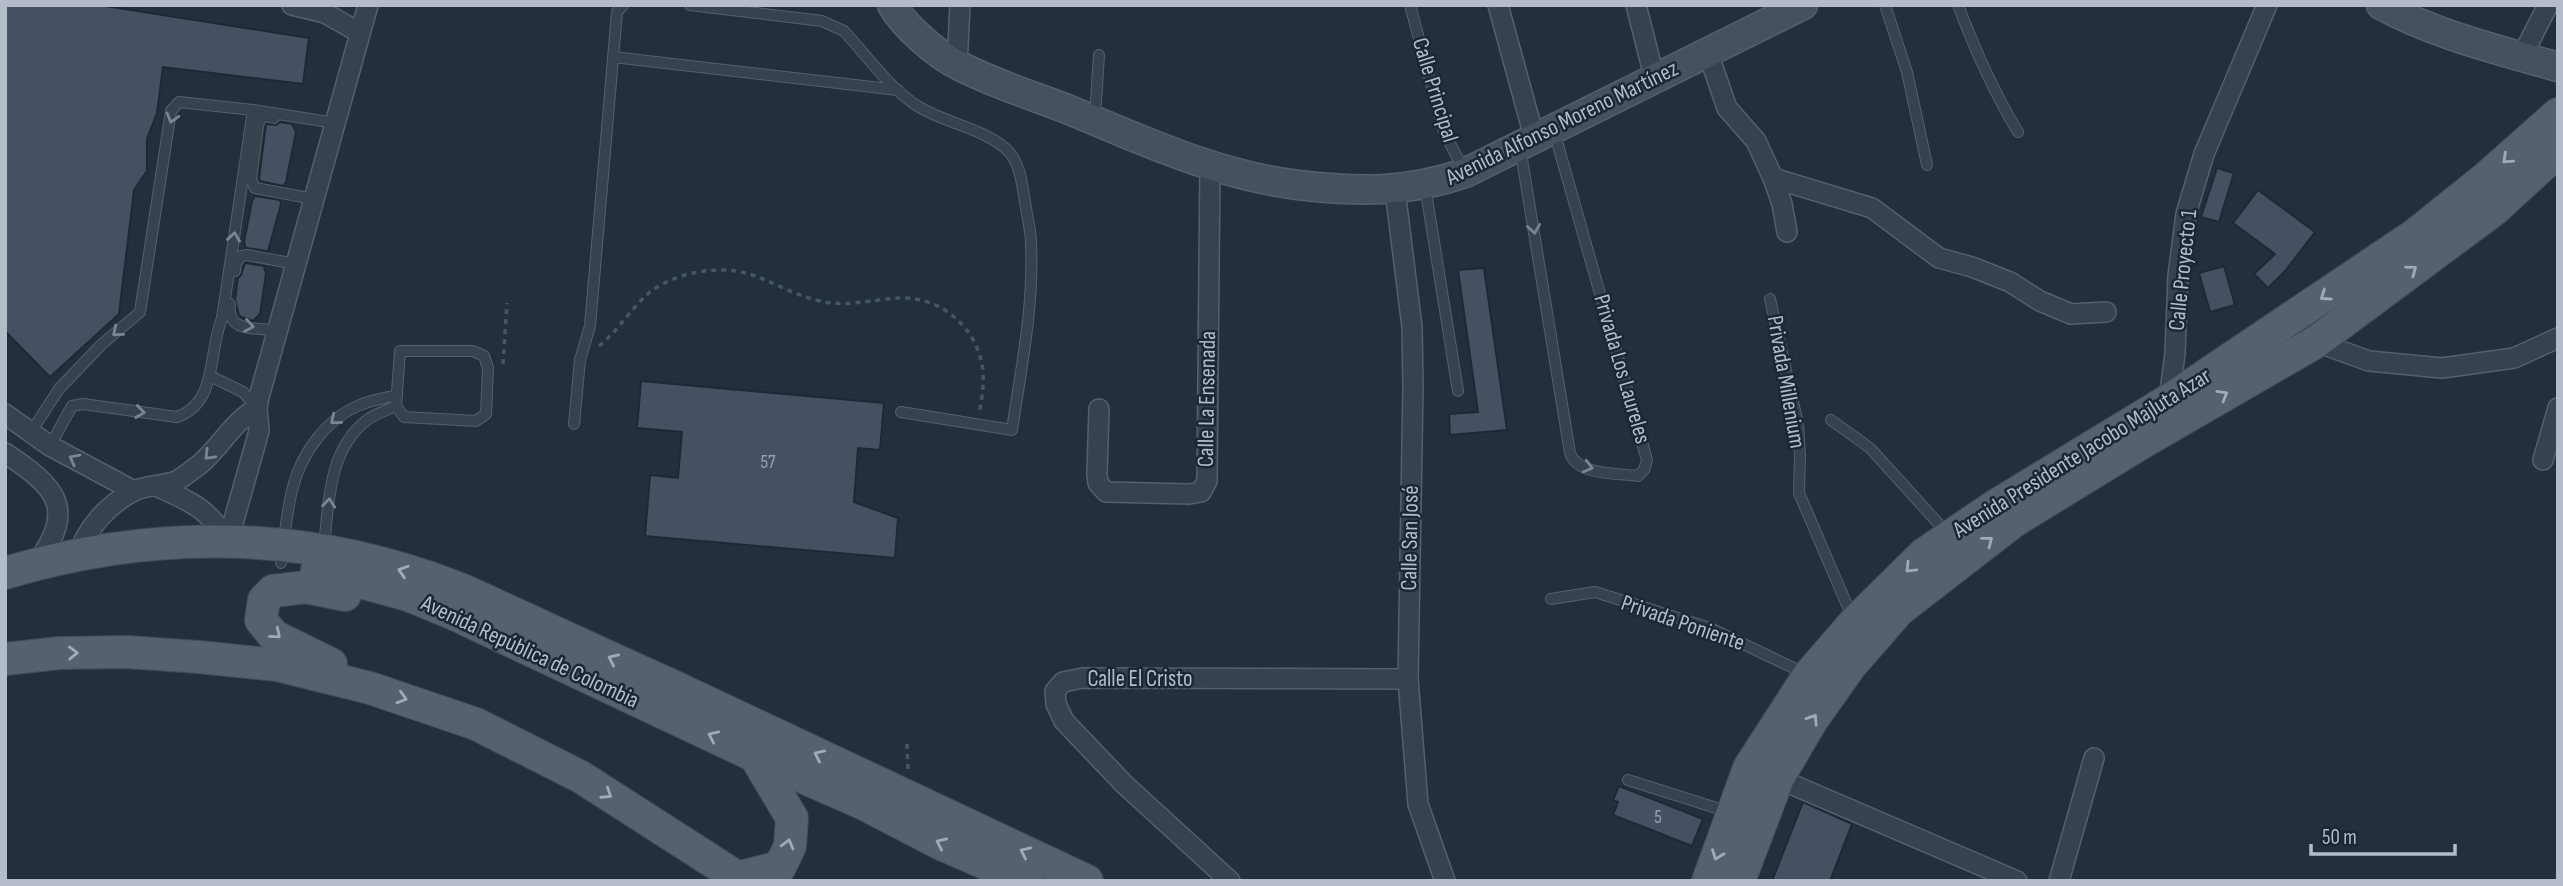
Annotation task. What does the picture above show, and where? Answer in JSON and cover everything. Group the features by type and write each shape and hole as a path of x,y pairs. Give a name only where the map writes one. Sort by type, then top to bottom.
{"main road":[{"name":"Avenida Alfonso Moreno Martínez","path":"892,5 897,14 920,37 957,65 1210,165 1237,174 1298,185 1395,190 1425,185 1465,173 1708,53 1776,11 1803,5"},
{"path":"2381,5 2446,36 2558,67"},
{"name":"Avenida Presidente Jacobo Majluta Azar","path":"1708,881 1733,813 1764,773 1812,720 1851,665 1899,610 2014,521 2174,410 2416,234 2487,177 2558,114"},
{"name":"Avenida Presidente Jacobo Majluta Azar","path":"1739,881 1764,773 1809,675 1854,623 1924,554 1949,535 2174,410 2316,342 2495,209 2558,151"},
{"path":"5,573 37,563 121,547 229,541 282,554"},
{"name":"Avenida República de Colombia","path":"5,595 64,579 134,566 214,558 252,559 282,554 323,561 454,614 1026,881"},
{"path":"323,561 378,562 455,587 761,727 1087,881"},
{"path":"370,688 323,659 274,636 261,620 264,600 273,591 306,587 367,600 412,616 432,618 454,614"},
{"path":"5,659 60,653 127,652 199,657 277,665 370,688 475,724 581,777 740,879 780,867 790,846 793,818 755,756"}],"street":[{"path":"292,5 325,13 360,33"},
{"path":"229,541 259,431 257,408 368,5"},
{"path":"957,65 960,5"},
{"path":"1498,5 1536,139"},
{"path":"1636,5 1655,80"},
{"name":"Calle Proyecto 1","path":"2174,410 2178,276 2186,214 2204,154 2267,5"},
{"path":"2522,56 2549,5"},
{"path":"1708,53 1727,108 1756,141 1773,178 1782,204 1787,232"},
{"name":"Calle La Ensenada","path":"1099,409 1097,474 1098,483 1106,492 1201,492 1206,481 1210,165"},
{"path":"1773,178 1872,208 1939,258 2010,282 2040,301 2071,314 2106,312"},
{"name":"Calle San José","path":"1395,190 1412,327 1408,679 1418,804 1445,881"},
{"path":"2316,342 2369,361 2442,368 2514,358 2558,338"},
{"path":"78,555 94,522 134,491 177,480 199,465 241,417 257,408"},
{"path":"2543,460 2558,408"},
{"path":"5,414 50,446 134,491"},
{"path":"5,453 36,474 53,494 58,508 52,542 37,563"},
{"path":"156,486 199,506 215,521 229,541"},
{"name":"Calle El Cristo","path":"1230,881 1124,784 1064,721 1056,704 1055,691 1063,682 1083,678 1408,679"},
{"path":"2059,881 2094,758"},
{"path":"1764,773 2017,881"}],"lane":[{"path":"574,424 580,360 590,326 617,12 623,5"},
{"path":"690,5 735,8 821,21 835,26 844,31 898,90 918,107 992,139 1007,149 1018,169 1031,242 1031,298 1012,430 901,412"},
{"name":"Calle Principal","path":"1410,5 1444,132 1465,173"},
{"path":"1885,5 1907,72 1927,164"},
{"path":"1958,5 1996,96 2018,132"},
{"path":"1095,121 1098,55"},
{"path":"613,57 898,90"},
{"path":"31,432 59,389 139,312 171,111 179,102 253,110 334,126"},
{"path":"50,446 72,406 83,404 177,417 191,412 203,395 210,376 216,332 222,318 253,110"},
{"path":"314,199 255,188 251,179 258,125 265,116 334,126"},
{"name":"Privada Los Laureles","path":"1536,139 1647,460 1644,470 1638,476 1582,468 1573,462 1570,453 1536,139"},
{"path":"1425,185 1458,391"},
{"path":"278,330 242,326 233,322 229,314 236,263 241,256 247,255 296,264"},
{"name":"Privada Millenium","path":"1770,299 1798,424 1799,493 1854,623"},
{"path":"400,351 473,351 484,356 488,368 488,410 484,417 477,421 409,419 401,415 397,400 400,351"},
{"path":"210,376 243,392 257,408"},
{"path":"282,554 293,486 307,455 323,430 361,404 397,400"},
{"path":"323,561 334,469 342,449 355,430 397,400"},
{"path":"1831,420 1870,448 1949,535"},
{"name":"Privada Poniente","path":"1551,599 1595,592 1710,628 1809,675"},
{"path":"1628,780 1733,813"}],"path":[{"path":"580,360 614,334 649,293 671,281 698,272 750,272 800,296 823,302 851,304 907,298 935,303 958,320 975,344 983,369 977,424"},
{"path":"488,368 502,365 507,303"}],"building":[{"path":"5,5 99,5 309,38 303,84 163,67 157,113 147,139 147,171 134,190 119,314 50,377 5,331"},
{"path":"280,122 292,124 296,132 283,186 260,181 259,178 266,124 276,125"},
{"path":"2217,168 2234,173 2219,222 2201,217"},
{"path":"2258,190 2315,232 2286,270 2268,288 2254,274 2275,254 2233,223"},
{"path":"255,196 280,200 281,204 268,251 246,248 244,242"},
{"path":"245,263 264,266 266,274 260,314 253,321 239,316 235,299 238,278"},
{"path":"2224,266 2235,305 2210,312 2199,273"},
{"path":"1484,268 1507,430 1450,435 1449,414 1478,412 1458,270"},
{"path":"641,381 884,403 880,450 858,448 854,502 898,518 895,558 645,536 650,475 678,478 682,432 637,428"},
{"path":"1619,786 1703,819 1692,846 1613,815 1618,802 1613,800"},
{"path":"1803,802 1852,824 1830,881 1772,881"}]}
